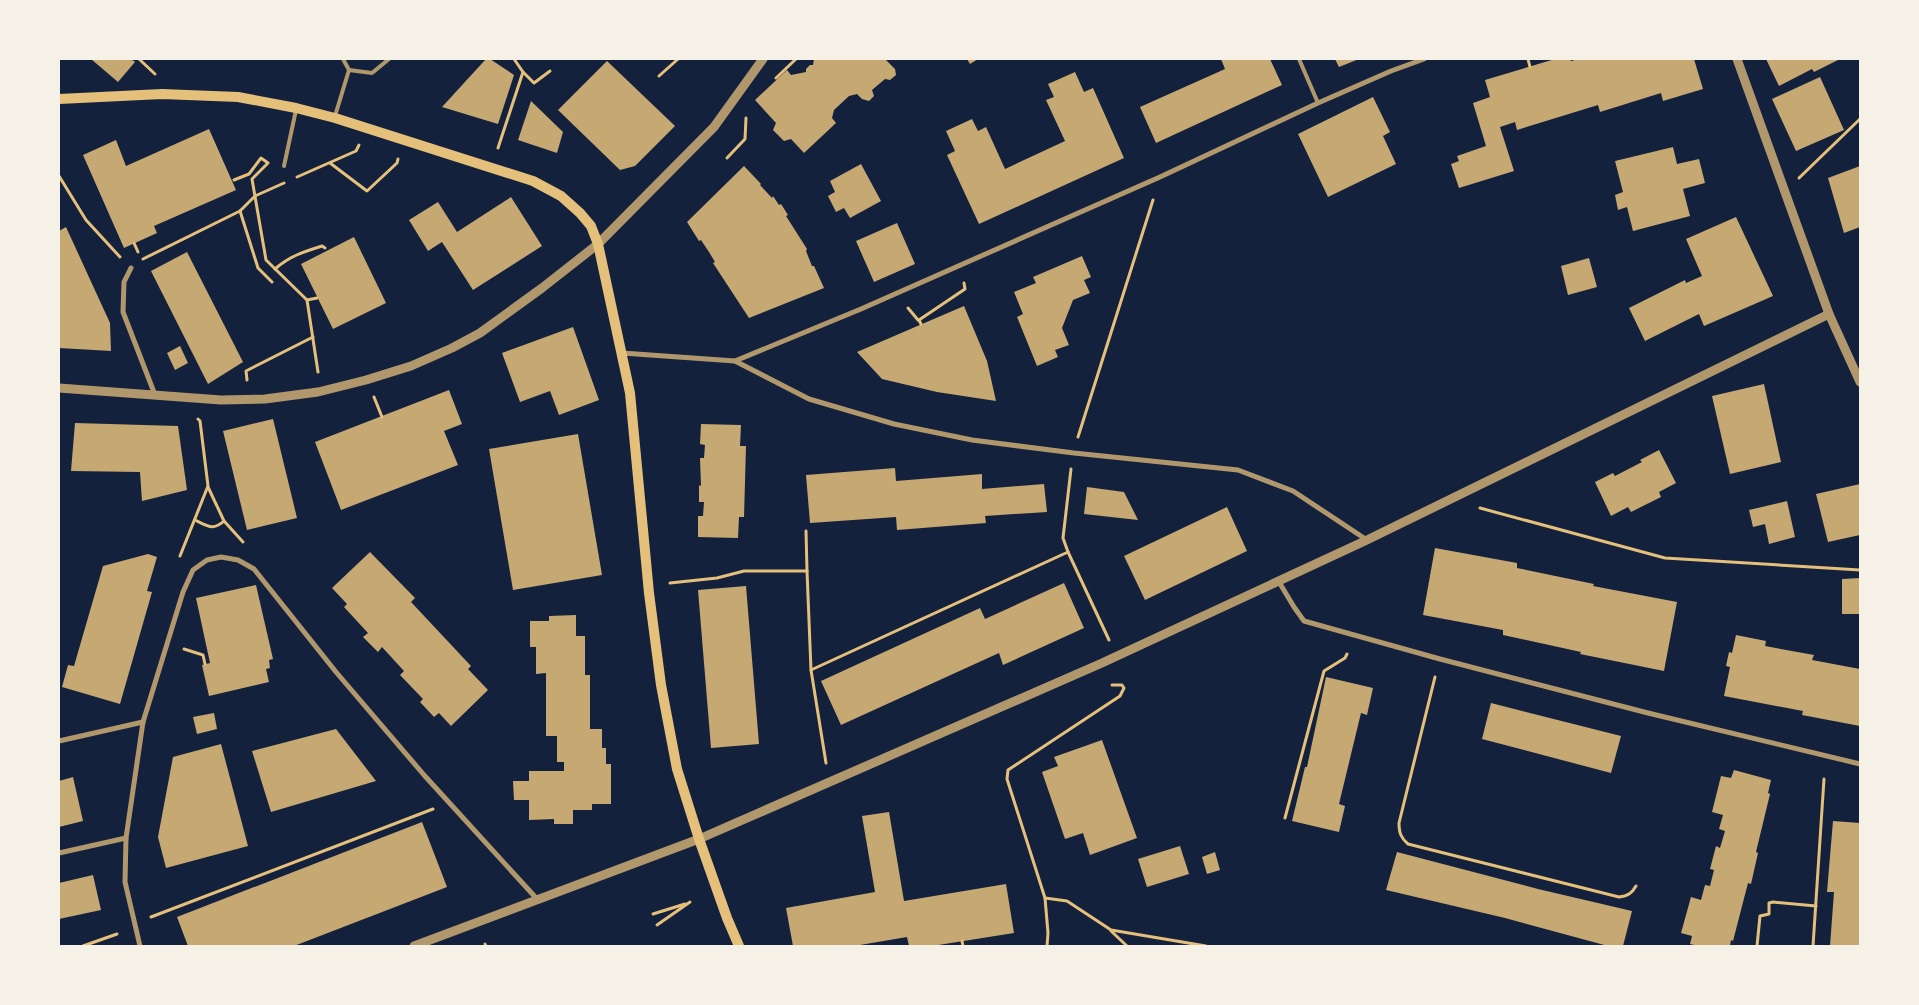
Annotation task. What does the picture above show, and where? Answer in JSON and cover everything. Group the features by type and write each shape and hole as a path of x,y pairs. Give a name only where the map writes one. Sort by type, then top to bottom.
{"main road":[{"path":"59,100 162,94 238,97 296,108 335,118 533,182 561,196 580,212 591,226 598,244 630,393 649,593 661,685 677,769 699,839 739,946"}],"street":[{"path":"59,388 221,400 265,399 318,392 366,380 411,366 452,348 480,333 598,244 714,127 763,59"},
{"path":"735,362 1160,178 1318,103 1391,71 1424,59"},
{"path":"1737,59 1829,314 1860,382"},
{"path":"131,268 124,282 123,312 155,395"},
{"path":"414,946 699,839 815,790 1093,667 1280,582 1829,314"},
{"path":"622,353 735,362 809,399 904,426 972,440 1238,470 1293,491 1367,540"},
{"path":"140,946 125,882 126,838 143,722 183,592 193,570 207,560 221,557 238,560 254,569 336,672 424,775 537,899"},
{"path":"1280,582 1304,621 1440,659 1648,713 1860,764"},
{"path":"59,741 143,722"},
{"path":"59,853 126,838"}],"lane":[{"path":"335,118 349,70 343,59"},
{"path":"349,70 372,73 389,59"},
{"path":"1299,59 1318,103"},
{"path":"284,166 296,108"}],"path":[{"path":"139,59 161,80"},
{"path":"514,59 534,83 550,71"},
{"path":"659,76 678,59"},
{"path":"1528,59 1530,67"},
{"path":"497,151 523,72"},
{"path":"727,158 744,139 747,112"},
{"path":"1799,179 1860,119"},
{"path":"297,178 356,151 360,145"},
{"path":"234,180 248,174 262,158 268,163 252,179 266,260 307,300 318,375"},
{"path":"330,163 367,191 397,163 399,158"},
{"path":"59,176 86,220 131,268 142,259 240,211 255,196 288,181"},
{"path":"1078,438 1154,195"},
{"path":"240,211 258,268 272,282"},
{"path":"275,269 286,259 322,246 324,248"},
{"path":"916,304 909,310 920,322 965,288 964,281 956,285"},
{"path":"307,300 317,298"},
{"path":"247,384 246,371 313,337"},
{"path":"372,394 382,417"},
{"path":"196,416 200,421 208,486 224,522 249,547"},
{"path":"1072,464 1063,538 1109,641"},
{"path":"180,557 208,486"},
{"path":"1480,508 1665,558 1860,570"},
{"path":"195,520 210,528 224,522"},
{"path":"806,531 811,670 827,765"},
{"path":"811,670 1068,552"},
{"path":"670,583 717,578 744,571 807,572"},
{"path":"183,649 203,655 205,664"},
{"path":"1285,818 1324,671 1345,658 1347,654"},
{"path":"1435,677 1399,823 1399,832 1402,840 1408,844 1619,897 1626,896 1636,886"},
{"path":"1047,946 1048,932 1045,898 1007,779 1008,770 1120,696 1124,688 1122,685 1112,685"},
{"path":"1813,946 1824,779"},
{"path":"154,916 426,812"},
{"path":"1045,898 1067,900 1111,930 1127,946"},
{"path":"653,914 690,902 656,925"},
{"path":"1757,946 1760,916 1769,914 1769,903 1816,906"},
{"path":"1111,930 1206,946"},
{"path":"82,946 117,934"},
{"path":"962,941 963,946"}],"building":[{"path":"91,59 131,59 135,62 118,82"},
{"path":"486,59 490,59 514,75 498,124 442,107"},
{"path":"814,59 885,59 895,69 896,75 890,80 885,79 872,90 874,96 869,101 862,99 857,94 849,96 834,110 832,118 836,123 804,153 791,139 784,141 773,130 776,123 755,100 787,70 791,75 806,72 810,65 813,65"},
{"path":"967,59 978,59 970,64"},
{"path":"1221,59 1270,59 1282,85 1156,143 1140,107 1225,69"},
{"path":"1335,59 1359,59 1339,67"},
{"path":"1555,59 1570,59 1571,61 1578,59 1694,59 1703,89 1663,101 1661,93 1600,112 1598,105 1517,130 1515,122 1500,127 1514,171 1459,188 1451,164 1459,161 1457,156 1486,146 1473,103 1490,97 1485,80"},
{"path":"1766,59 1840,59 1814,72 1812,69 1779,86"},
{"path":"607,61 675,126 635,166 620,170 558,110"},
{"path":"1075,72 1084,92 1093,88 1124,158 979,224 947,155 955,151 946,131 972,119 978,131 986,127 1005,169 1065,141 1046,100 1054,97 1048,84"},
{"path":"1820,77 1844,130 1796,151 1772,99"},
{"path":"1373,97 1390,132 1383,136 1396,164 1328,197 1298,134"},
{"path":"531,101 563,132 557,153 518,140"},
{"path":"209,129 236,190 154,226 157,233 124,248 83,155 116,140 126,166"},
{"path":"1673,147 1677,164 1699,159 1705,183 1683,189 1690,216 1633,231 1627,207 1618,210 1615,195 1623,192 1615,161"},
{"path":"861,164 881,201 850,218 844,208 836,212 828,196 835,192 830,181"},
{"path":"744,166 772,198 773,196 779,205 781,204 788,215 786,216 807,249 806,251 812,266 814,266 824,288 749,318 713,263 715,262 709,252 701,240 699,241 687,222"},
{"path":"1860,166 1860,227 1844,233 1828,178"},
{"path":"511,197 542,246 473,290 442,242 428,251 409,220 438,202 457,232"},
{"path":"1736,217 1773,296 1704,326 1699,314 1645,341 1629,308 1685,280 1686,283 1702,276 1686,239"},
{"path":"897,223 915,264 874,282 856,241"},
{"path":"66,227 110,323 111,351 59,348 59,231"},
{"path":"354,237 386,303 333,329 301,264"},
{"path":"187,252 243,362 208,384 151,271"},
{"path":"1082,256 1091,277 1084,280 1090,293 1073,300 1062,328 1069,345 1055,350 1058,357 1037,366 1017,317 1023,314 1014,292 1036,283 1033,277"},
{"path":"1589,258 1597,287 1568,295 1561,266"},
{"path":"964,306 987,361 996,401 937,392 882,379 857,352"},
{"path":"573,327 599,400 559,415 550,391 520,402 502,353"},
{"path":"180,346 188,363 175,370 167,353"},
{"path":"1764,384 1781,462 1730,474 1712,396"},
{"path":"449,390 462,424 444,431 458,465 341,510 315,442"},
{"path":"273,419 297,518 247,530 223,431"},
{"path":"75,423 178,426 187,490 142,501 140,472 71,471"},
{"path":"701,424 741,425 740,446 746,446 744,517 739,517 738,538 698,537 698,516 703,516 704,502 699,502 699,485 701,486 700,458 704,458 705,445 700,444"},
{"path":"578,434 602,575 513,590 489,449"},
{"path":"1659,450 1676,483 1659,492 1661,497 1631,512 1628,507 1611,516 1595,482 1613,473 1615,476 1642,462 1640,460"},
{"path":"895,468 896,481 982,474 982,489 1044,484 1047,512 985,516 986,523 897,530 896,517 810,523 806,475"},
{"path":"1860,484 1860,535 1828,542 1816,494"},
{"path":"1087,487 1124,492 1138,520 1084,514"},
{"path":"1787,501 1795,537 1769,544 1765,524 1753,527 1749,510"},
{"path":"1227,507 1247,551 1145,600 1124,556"},
{"path":"1435,548 1517,563 1517,568 1594,584 1593,586 1677,602 1664,671 1580,654 1581,652 1503,635 1503,630 1423,615"},
{"path":"370,552 415,598 411,602 471,666 468,669 488,690 451,726 439,713 434,717 420,702 423,699 400,675 404,671 382,647 378,652 363,637 368,633 344,607 347,604 332,588"},
{"path":"148,554 157,557 147,591 152,592 120,704 62,687 68,665 74,666 103,566"},
{"path":"1860,578 1860,614 1842,614 1842,579"},
{"path":"1064,583 1084,628 1003,665 999,653 841,725 821,681 980,608 985,619"},
{"path":"256,585 273,659 269,660 270,668 266,669 269,682 209,696 202,665 210,663 196,598"},
{"path":"746,586 759,744 711,748 698,590"},
{"path":"576,615 576,636 585,636 585,675 590,675 590,729 602,729 602,748 606,748 606,764 611,764 611,804 592,804 592,810 573,810 573,824 554,824 554,819 529,820 529,800 514,800 513,781 529,781 529,771 564,771 564,762 557,762 557,736 546,736 546,673 536,674 536,647 530,647 530,621 549,621 549,616"},
{"path":"1736,635 1766,641 1765,646 1814,655 1812,660 1860,669 1860,726 1802,715 1803,711 1724,696 1730,667 1726,666 1729,652 1732,653"},
{"path":"1326,677 1373,688 1367,715 1361,713 1339,804 1345,806 1339,832 1292,821 1305,767 1307,767"},
{"path":"1491,703 1621,736 1611,773 1482,739"},
{"path":"214,713 217,729 197,734 193,717"},
{"path":"336,729 376,781 271,812 252,751"},
{"path":"1102,740 1137,838 1090,855 1083,833 1065,839 1042,772 1058,766 1054,757"},
{"path":"221,744 248,846 166,868 158,837 173,757"},
{"path":"1734,770 1771,780 1768,793 1770,794 1756,852 1758,853 1751,884 1748,883 1733,941 1731,940 1730,946 1699,946 1690,944 1692,936 1681,933 1691,897 1701,900 1705,885 1710,886 1714,870 1710,869 1716,846 1720,848 1725,831 1719,829 1723,815 1712,812 1721,776 1731,778"},
{"path":"73,777 83,821 59,827 59,781"},
{"path":"889,812 904,901 1006,884 1014,933 932,946 909,946 907,937 854,946 793,946 786,908 875,892 862,816"},
{"path":"1833,821 1860,823 1860,946 1830,946 1834,892 1827,892"},
{"path":"422,822 447,887 294,946 188,946 177,917"},
{"path":"1180,846 1189,874 1147,887 1138,859"},
{"path":"1215,852 1220,870 1207,874 1202,857"},
{"path":"1397,852 1538,889 1632,911 1623,946 1608,946 1505,918 1386,890"},
{"path":"93,875 101,910 59,919 59,883"}]}
